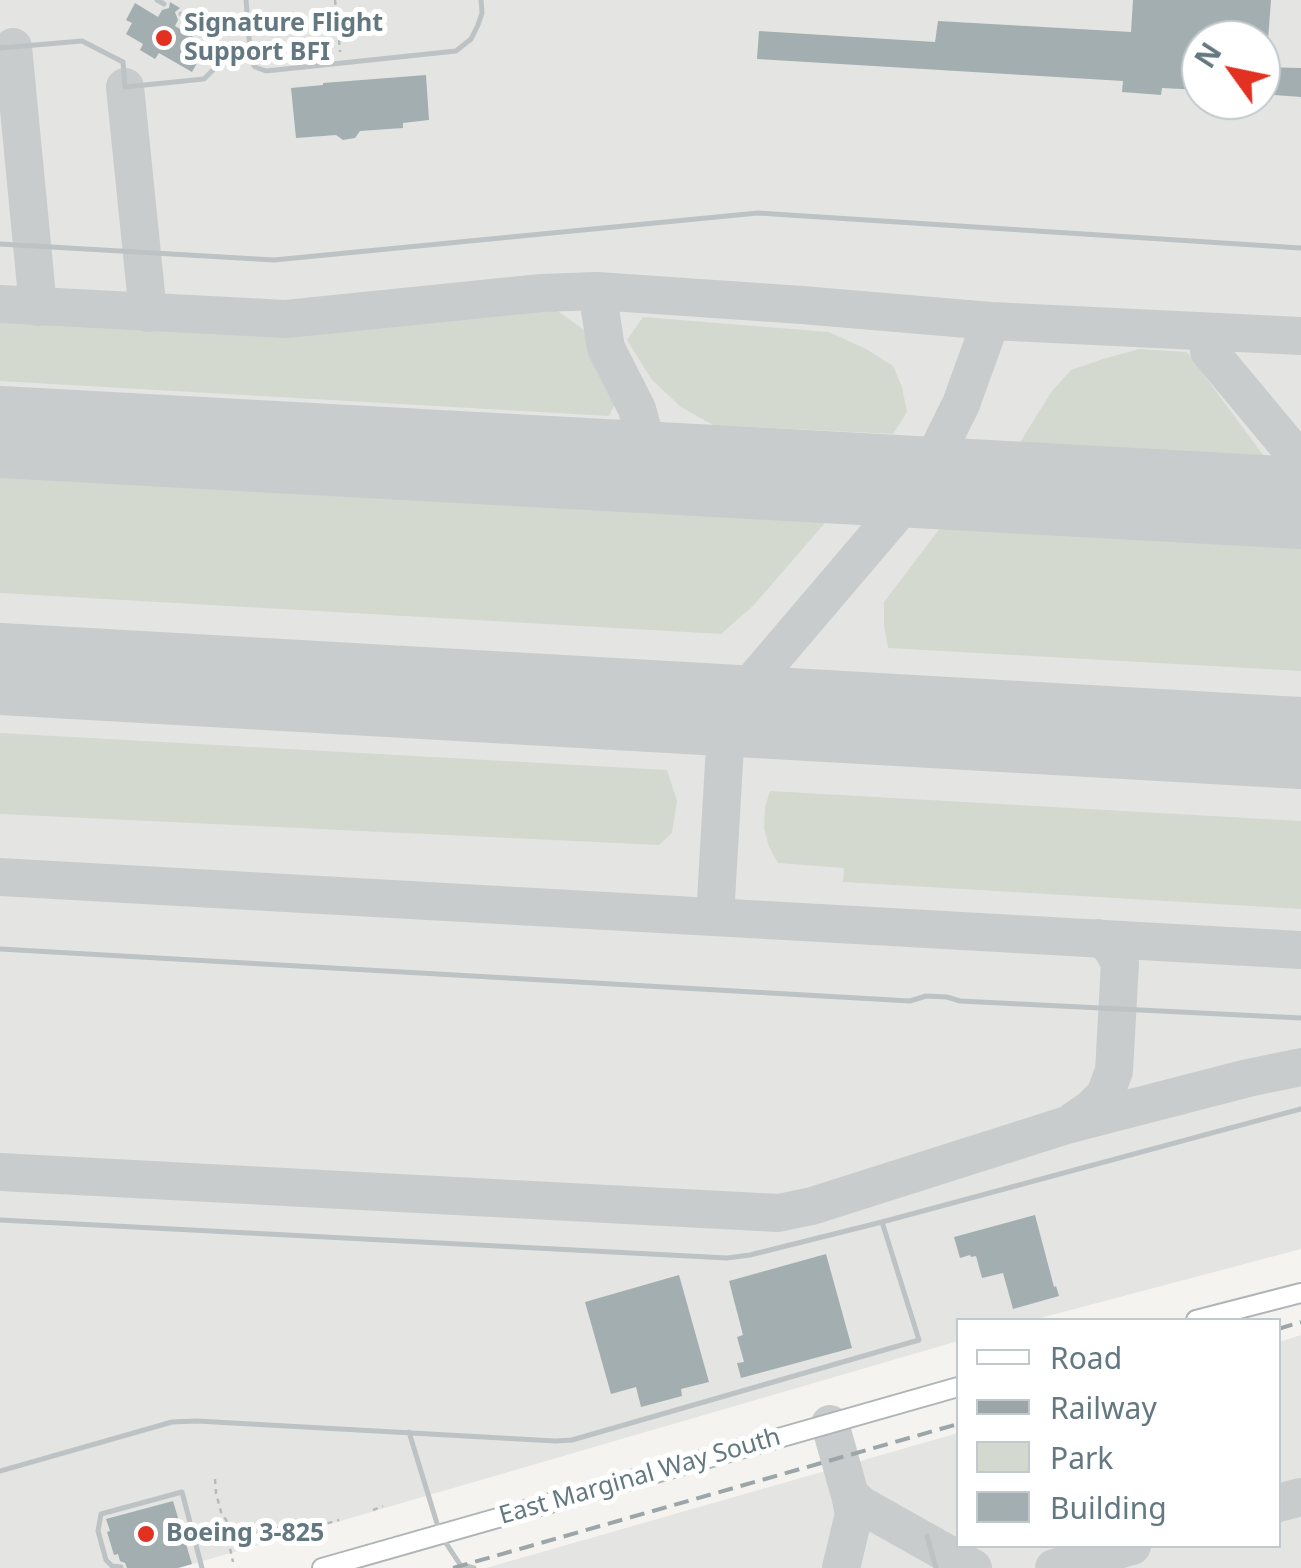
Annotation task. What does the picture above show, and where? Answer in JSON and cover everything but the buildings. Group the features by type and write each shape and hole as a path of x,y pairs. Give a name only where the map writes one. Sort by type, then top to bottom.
{"main road":[{"path":"1204,1318 1301,1292"},
{"name":"East Marginal Way South","path":"322,1568 956,1389"}],"lane":[{"path":"246,0 251,61 266,71 456,51 465,46 478,25 481,0"},
{"path":"181,14 214,32"},
{"path":"0,48 82,42 123,62 125,86 204,79 213,70 217,54"},
{"path":"0,244 274,260 758,213 1301,248"},
{"path":"0,949 910,1001 947,996 960,1001 1301,1018"},
{"path":"0,1220 728,1258 882,1222 1301,1109"},
{"path":"0,1471 172,1422 572,1440 919,1340 882,1222"},
{"path":"409,1432 440,1535 459,1567 474,1568"},
{"path":"122,1567 112,1566 106,1560 98,1531 100,1514 182,1492 202,1568"},
{"path":"927,1536 936,1568"}],"path":[{"path":"335,0 337,22"},
{"path":"339,40 340,53"},
{"path":"216,1479 222,1512 233,1531 248,1536 287,1526 292,1544"},
{"path":"372,1510 383,1506"},
{"path":"289,1534 339,1520"},
{"path":"211,1539 240,1533"},
{"path":"228,1538 233,1562"}],"shaded area":[{"path":"0,0 1301,0 1301,1249 1041,1318 956,1318 956,1342 179,1568 0,1568"},
{"path":"1301,1335 1301,1568 486,1568 956,1434 956,1548 1281,1548 1281,1341"}],"green space":[{"path":"556,310 586,331 617,400 609,416 0,381 0,323 11,321 279,336"},
{"path":"643,317 829,332 893,366 907,412 893,434 713,425 681,407 652,380 627,340"},
{"path":"1139,349 1187,352 1269,463 1017,447 1052,391 1071,370"},
{"path":"0,475 830,517 754,605 721,634 0,593"},
{"path":"944,523 1301,543 1301,671 888,648 884,602"},
{"path":"0,733 667,770 677,801 672,833 659,845 0,814"},
{"path":"770,791 1301,821 1301,909 843,882 844,868 778,863 764,828"}],"taxiway":[{"path":"13,47 38,307"},
{"path":"125,87 148,313"},
{"path":"597,291 606,348 637,409 653,468"},
{"path":"0,304 286,319 541,293 597,291 991,321 1301,336"},
{"path":"715,917 727,712 922,483 961,404 991,321"},
{"path":"1209,333 1209,351 1301,466"},
{"path":"0,877 1301,950"},
{"path":"1072,1122 1105,1095 1114,1071 1120,963 1110,945 1098,938"},
{"path":"0,1172 778,1213 812,1206 1070,1124 1301,1067"},
{"path":"830,1424 850,1495 973,1568"},
{"path":"841,1568 854,1514 850,1495"},
{"path":"1281,1502 1301,1497"},
{"path":"1054,1568 1125,1548"}],"runway":[{"path":"0,432 1301,503"},
{"path":"0,669 1301,743"}],"railway":[{"path":"1281,1328 1301,1322"},
{"path":"453,1568 956,1425"}],"place":[{"name":"Signature Flight Support BFI","path":"164,38"},
{"name":"Boeing 3-825","path":"146,1534"}]}
